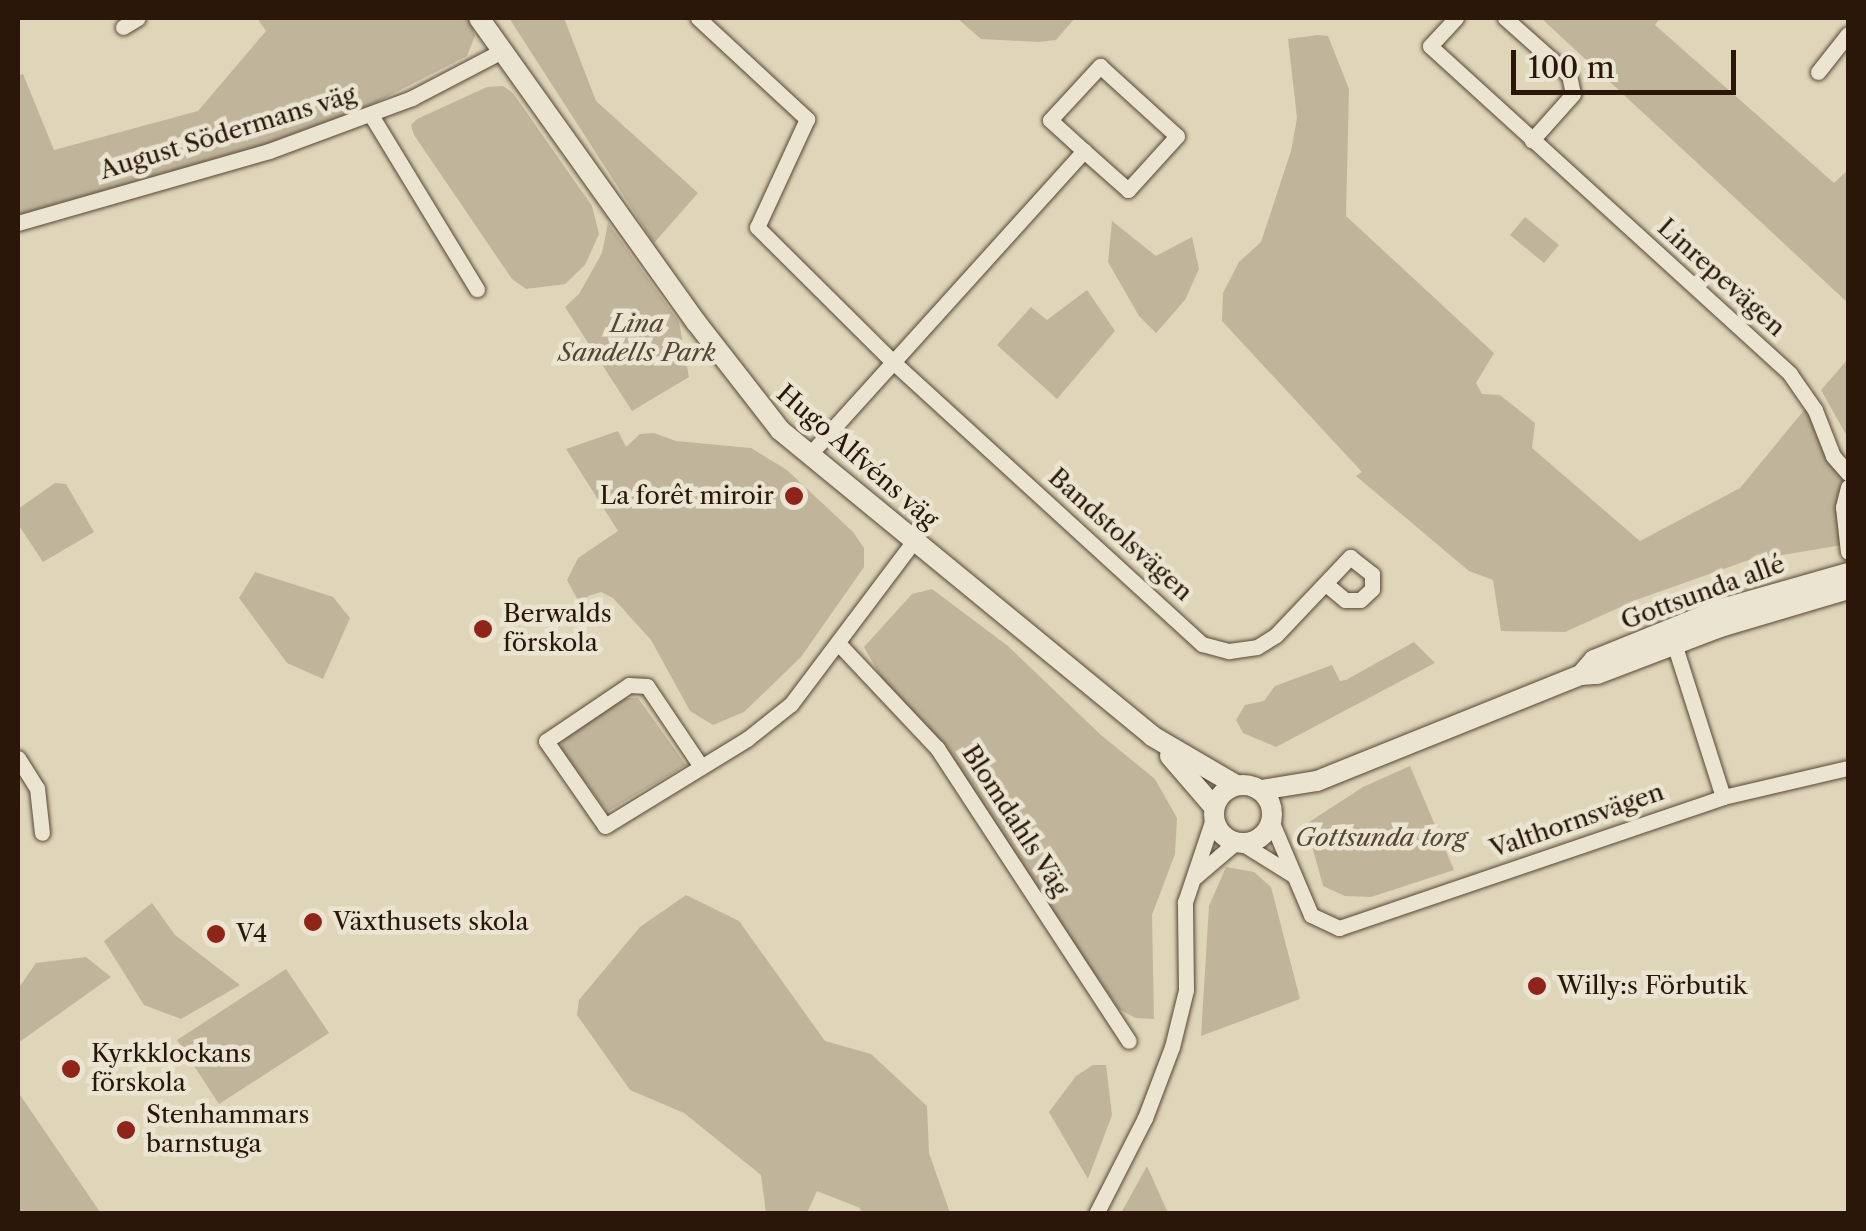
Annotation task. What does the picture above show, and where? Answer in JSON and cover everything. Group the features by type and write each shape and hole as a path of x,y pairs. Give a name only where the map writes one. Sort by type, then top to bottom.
{"street":[{"path":"123,27 138,18"},
{"name":"Hugo Alfvéns väg","path":"479,18 755,403 780,430 1152,736 1236,785"},
{"name":"Bandstolsvägen","path":"698,18 807,119 757,228 892,361 1202,644 1229,652 1257,648 1276,636 1326,584"},
{"name":"Linrepevägen","path":"1456,18 1430,46 1790,374 1815,410 1832,456 1848,473"},
{"path":"1504,18 1569,76 1574,94 1532,140"},
{"path":"1818,72 1848,34"},
{"name":"August Södermans väg","path":"18,223 269,152 371,115 502,51"},
{"path":"1100,66 1177,136 1128,190 1084,151 1050,120 1100,66"},
{"path":"371,115 477,289"},
{"path":"810,454 1084,151"},
{"path":"1848,486 1843,507 1848,552"},
{"path":"700,765 647,686 629,685 546,741 604,826 747,739 791,704 914,542"},
{"name":"Gottsunda allé","path":"1261,790 1317,781 1582,675 1597,674 1746,600 1848,573"},
{"name":"Gottsunda allé","path":"1672,638 1848,589"},
{"path":"1672,638 1724,797"},
{"name":"Blomdahls Väg","path":"839,644 937,748 1129,1041"},
{"name":"Hugo Alfvéns väg","path":"1152,736 1214,812"},
{"path":"18,758 38,788 42,833"},
{"name":"Valthornsvägen","path":"1272,817 1311,915 1339,928 1724,797 1848,768"},
{"name":"Gottsunda allé","path":"1272,817 1317,781"},
{"path":"1096,1214 1146,1118 1172,1047 1186,990 1185,902 1192,880 1214,812 1224,791 1236,785 1261,790 1272,817 1260,839 1239,843 1192,880"},
{"path":"1214,812 1221,834 1239,843"},
{"name":"Valthornsvägen","path":"1239,843 1293,875"}],"green space":[{"path":"257,18 469,18 475,36 467,56 365,108 262,145 18,215 18,76 23,74 54,150 198,111 266,31"},
{"path":"509,18 564,18 596,101 698,193 654,243"},
{"path":"957,18 1075,18 1056,40 1039,42 981,39"},
{"path":"1541,18 1660,18 1655,25 1834,183 1848,170 1848,303"},
{"path":"1328,36 1349,89 1346,216 1494,353 1476,383 1482,394 1500,395 1535,423 1532,448 1640,541 1740,488 1810,403 1848,473 1848,544 1746,561 1636,600 1565,632 1501,631 1493,580 1469,571 1356,476 1362,472 1222,321 1223,293 1239,262 1261,242 1291,151 1297,118 1288,39"},
{"path":"503,86 513,93 592,206 599,234 585,265 565,284 526,289 512,279 414,135 411,125 417,119 487,87"},
{"path":"1525,217 1559,245 1544,263 1510,235"},
{"path":"1112,221 1156,256 1192,237 1199,269 1185,300 1156,333 1139,316 1108,262"},
{"name":"Lina Sandells Park","path":"608,223 679,322 689,377 632,411 565,307 579,294 602,253"},
{"path":"1087,290 1115,331 1057,399 997,345 1031,307 1047,320"},
{"path":"1848,359 1848,438 1821,390"},
{"path":"618,431 626,447 640,434 654,433 676,441 751,448 787,470 853,532 864,548 864,567 801,657 744,712 713,725 690,711 651,640 613,598 601,592 588,596 587,617 567,580 578,558 618,531 566,449"},
{"path":"55,483 66,484 94,532 43,562 18,524 18,509"},
{"path":"255,572 333,597 350,618 323,679 287,663 239,598"},
{"path":"932,589 1008,646 1101,735 1155,779 1177,818 1175,854 1152,915 1154,1019 1135,1018 1119,1009 937,748 894,700 864,647 912,594"},
{"path":"1414,642 1435,663 1276,747 1243,733 1236,720 1245,705 1264,701 1275,686 1332,665 1340,681 1346,680"},
{"path":"625,698 638,698 686,765 607,812 561,748 563,740"},
{"name":"Gottsunda torg","path":"1410,766 1454,870 1371,897 1345,896 1323,886 1306,824 1363,787"},
{"path":"1226,867 1254,872 1271,887 1300,999 1201,1036 1209,906"},
{"path":"686,895 739,921 825,1041 871,1054 927,1106 929,1153 950,1213 861,1213 860,1208 817,1191 807,1213 766,1213 761,1175 684,1113 630,1090 577,1015 579,1000 640,927"},
{"path":"152,903 175,935 240,985 181,1019 144,1005 104,941"},
{"path":"86,957 111,977 18,1043 18,989 36,963"},
{"path":"286,969 329,1033 219,1104 177,1040"},
{"path":"1093,1065 1106,1065 1112,1115 1088,1179 1049,1112 1076,1076"},
{"path":"18,1092 100,1212 101,1213 18,1213"},
{"path":"1147,1166 1168,1213 1121,1213"}],"place":[{"name":"La forêt miroir","path":"794,496"},
{"name":"Berwalds förskola","path":"483,629"},
{"name":"Växthusets skola","path":"313,922"},
{"name":"V4","path":"216,934"},
{"name":"Willy:s Förbutik","path":"1537,986"},
{"name":"Kyrkklockans förskola","path":"71,1069"},
{"name":"Stenhammars barnstuga","path":"126,1130"}]}
